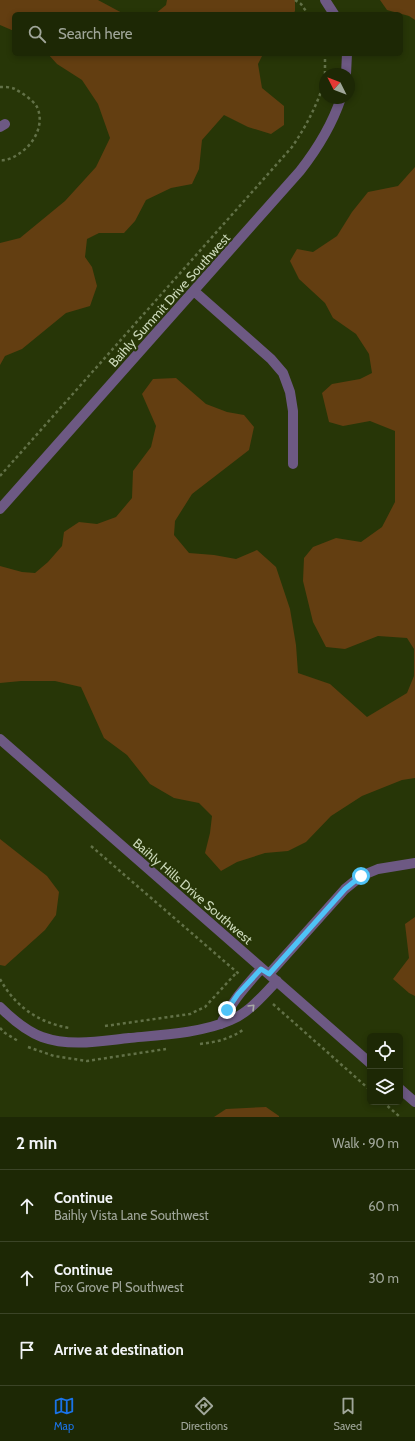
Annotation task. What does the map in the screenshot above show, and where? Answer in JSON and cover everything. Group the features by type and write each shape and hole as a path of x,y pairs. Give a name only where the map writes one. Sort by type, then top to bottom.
{"street":[{"path":"325,0 333,12"},
{"path":"346,68 347,56"},
{"name":"Baihly Summit Drive Southwest","path":"0,509 300,171 329,128 339,104"},
{"path":"194,292 270,359 283,374 290,392 293,411 293,464"},
{"name":"Baihly Hills Drive Southwest","path":"0,739 367,1060"},
{"path":"0,1008 20,1026 41,1037 52,1040 80,1043 165,1035 220,1024 248,1011 269,975 345,889 361,876 378,869 415,863"},
{"path":"220,1024 227,1010 238,994 269,975"},
{"path":"403,1092 415,1102"}],"path":[{"path":"295,0 301,4 307,12"},
{"path":"325,68 326,56"},
{"path":"0,87 14,89 28,98 37,107 40,121 37,136 28,149 15,157 0,160"},
{"path":"0,476 292,147 304,130 319,98"},
{"path":"91,846 237,972 205,1007 190,1014 102,1026"},
{"path":"0,979 7,992 19,1006 57,1025 72,1028"},
{"path":"272,1003 367,1087"},
{"path":"386,1105 400,1117"}],"shaded area":[{"path":"0,0 98,0 120,12 12,12 12,30 0,25"},
{"path":"167,0 295,0 295,11 157,12 166,5"},
{"path":"380,0 415,0 415,20 403,14 403,12 387,10"},
{"path":"50,56 262,56 258,64 262,88 284,106 284,125 271,134 248,127 224,115 202,140 199,169 192,184 171,188 146,200 135,221 124,233 99,233 87,239 85,257 92,267 97,286 90,306 66,313 22,349 5,356 0,365 0,243 20,238 65,201 96,167 110,138 98,104 82,80 57,64"},
{"path":"415,167 415,778 402,780 362,796 331,816 306,842 288,851 265,853 237,862 221,871 205,853 212,816 199,803 174,798 150,784 127,755 104,738 81,687 55,681 21,681 0,683 0,566 22,572 35,573 48,562 62,546 64,532 79,522 97,524 116,517 132,498 133,471 151,447 156,426 142,394 153,379 176,378 206,404 227,412 244,415 254,427 249,450 192,494 175,521 174,535 189,553 236,559 257,550 276,567 290,609 296,645 298,673 330,684 367,717 407,693 414,676 414,649 407,638 378,636 345,649 326,647 313,622 303,581 304,558 313,547 336,538 361,542 382,527 395,502 395,431 370,421 343,426 329,422 322,393 332,384 360,379 372,373 369,354 356,334 333,318 325,303 299,279 290,261 297,249 313,252 337,236 352,212 368,192 398,186"},
{"path":"0,839 47,876 59,892 56,915 45,930 5,966 0,965"},
{"path":"415,917 415,996 409,993 393,979 409,958 405,924"},
{"path":"266,1107 279,1117 214,1117 226,1109"}],"route":[{"path":"227,1010 238,994 261,969 269,974 345,889 361,876"}]}
